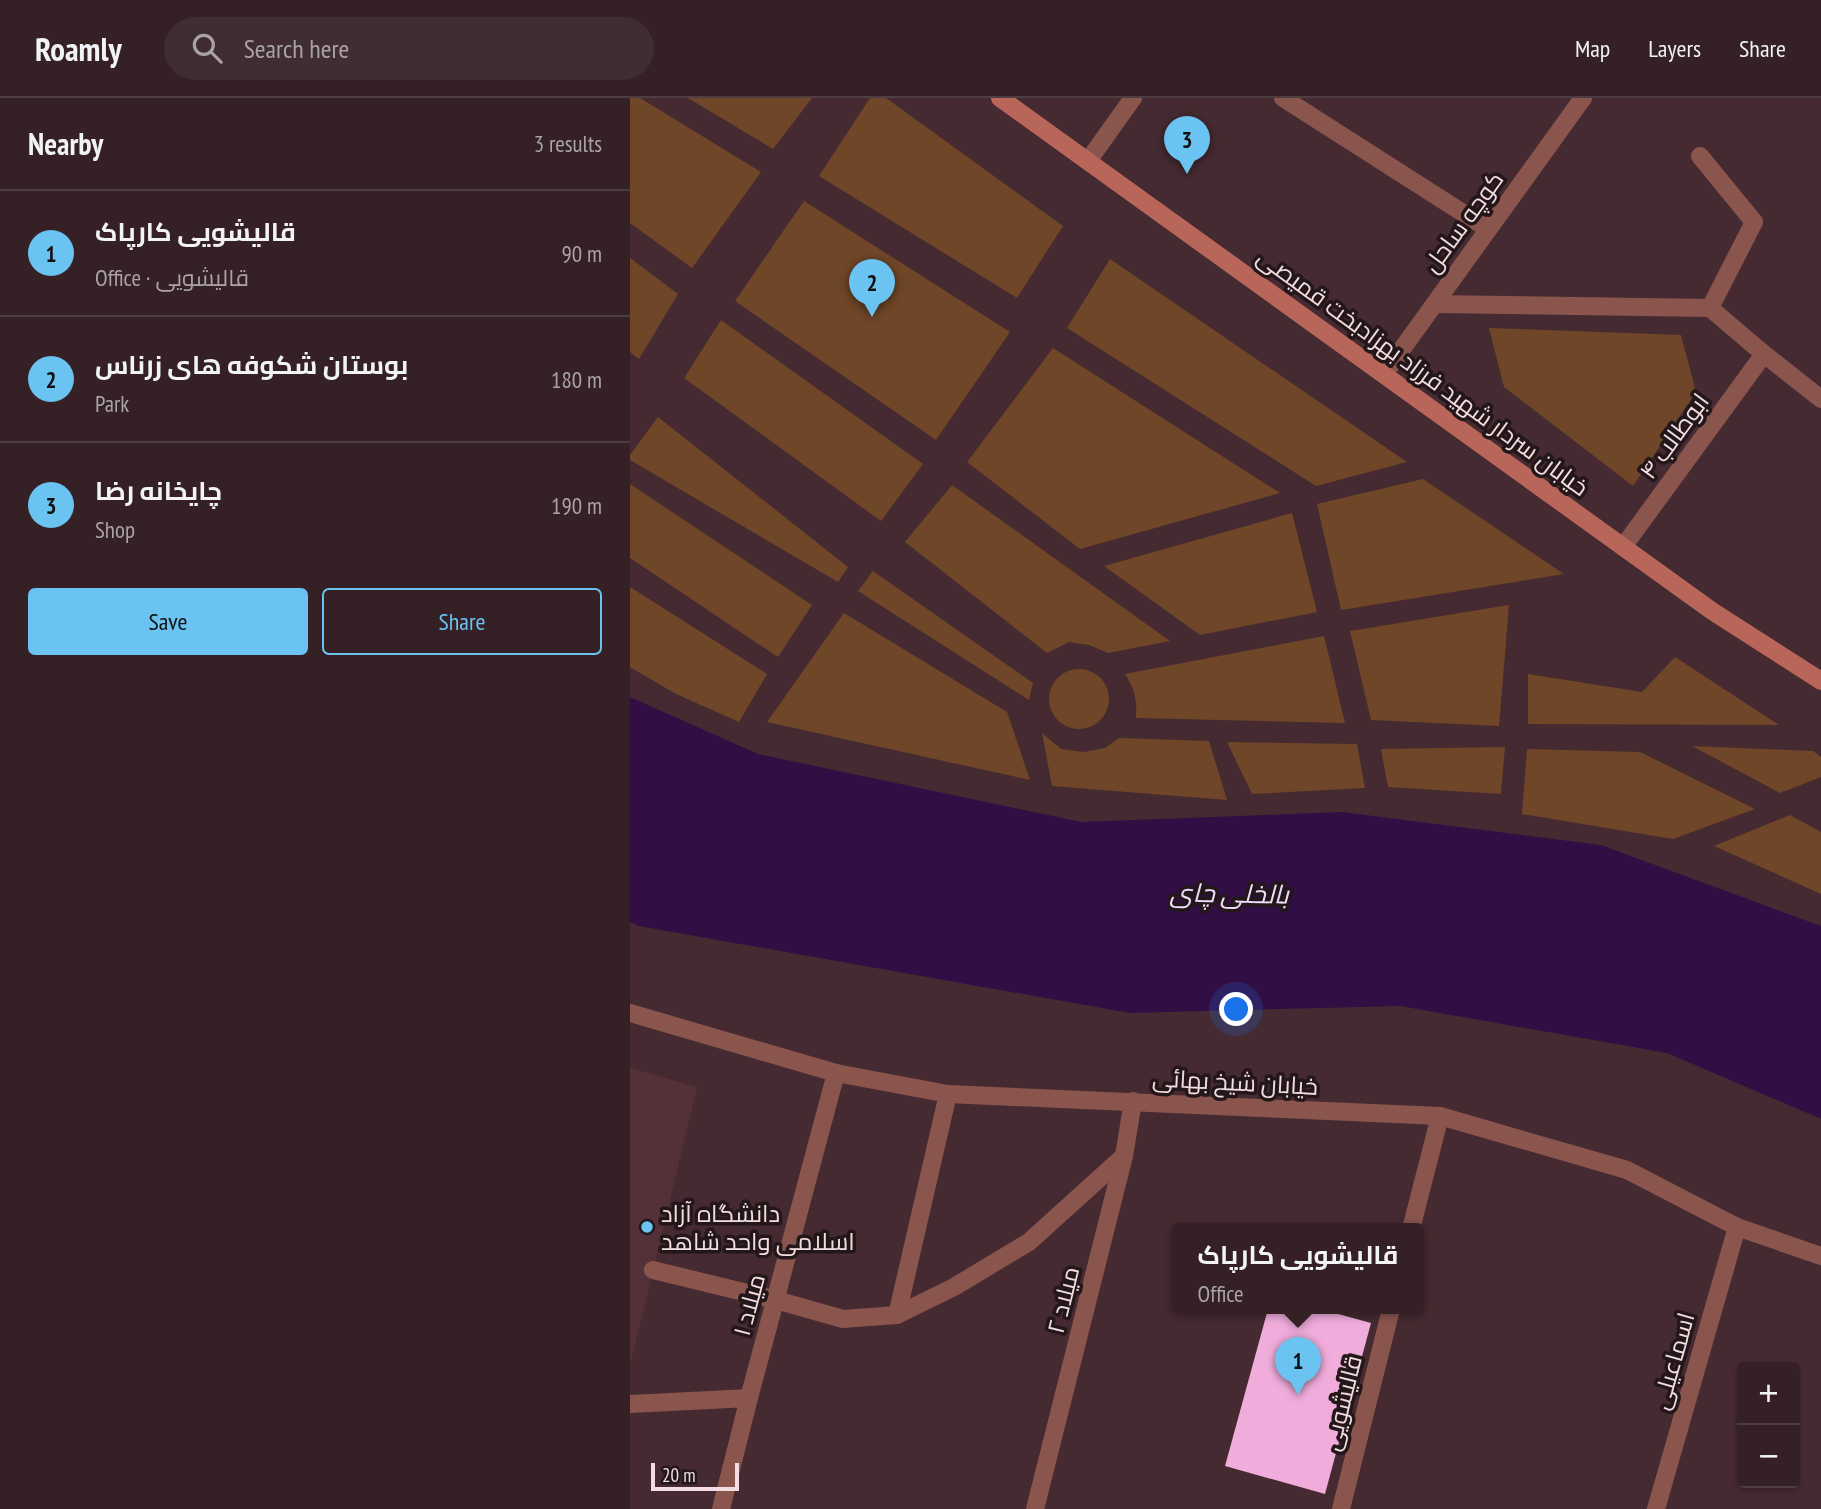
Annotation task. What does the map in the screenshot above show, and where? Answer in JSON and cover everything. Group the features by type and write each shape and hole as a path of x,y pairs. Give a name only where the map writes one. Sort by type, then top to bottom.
{"main road":[{"name":"خیابان سردار شهید فرزاد بهزاد‌بخت قمیصی","path":"1000,98 1712,611 1821,681"}],"street":[{"path":"1088,161 1133,98"},
{"path":"1283,98 1488,229"},
{"name":"کوچه ساحل","path":"1384,374 1583,98"},
{"path":"1700,156 1754,222 1710,308"},
{"path":"1435,304 1710,308 1821,399"},
{"name":"ابوطالب ۴","path":"1623,547 1765,354"},
{"name":"خیابان شیخ بهائی","path":"630,1013 836,1073 948,1094 1440,1116 1627,1170 1737,1227 1821,1256"},
{"name":"میلاد ۱","path":"722,1509 836,1073"},
{"path":"897,1315 948,1094"},
{"name":"میلاد ۲","path":"1035,1509 1124,1156 1133,1101"},
{"path":"1413,1223 1440,1116"},
{"path":"653,1270 842,1319 897,1315 954,1287 1029,1242 1124,1156"},
{"name":"اسماعیلی","path":"1656,1509 1737,1227"},
{"name":"قالیشویی","path":"1341,1509 1390,1314"},
{"path":"630,1404 749,1398"}],"shaded area":[{"path":"630,98 640,98 761,172 692,268 630,223"},
{"path":"688,98 812,98 773,149"},
{"path":"870,98 886,98 1063,226 1017,298 819,176"},
{"path":"804,201 1010,332 936,440 735,301"},
{"path":"630,258 678,294 639,359 630,352"},
{"path":"1110,259 1407,462 1316,486 1067,328"},
{"path":"721,320 923,464 881,521 684,378"},
{"path":"1489,328 1681,335 1696,392 1633,486 1504,387"},
{"path":"1053,348 1280,493 1080,549 967,462"},
{"path":"658,417 848,567 838,582 630,460 630,455"},
{"path":"1423,479 1564,574 1341,610 1317,504"},
{"path":"630,484 812,605 778,657 630,558"},
{"path":"952,485 1170,641 1108,653 1089,645 1069,642 1047,653 905,542"},
{"path":"1292,513 1317,612 1200,635 1104,566"},
{"path":"873,571 1033,683 1029,700 858,591"},
{"path":"630,587 767,674 739,722 676,694 630,667"},
{"path":"1509,605 1499,726 1371,720 1350,631"},
{"path":"844,613 1007,712 1030,780 767,722"},
{"path":"1324,636 1345,723 1136,718 1135,694 1125,674"},
{"path":"1675,657 1779,725 1528,724 1528,674 1642,692"},
{"path":"1073,669 1085,669 1101,677 1107,687 1107,711 1101,721 1085,729 1073,729 1057,721 1049,705 1049,693 1057,677"},
{"path":"1042,733 1061,749 1084,752 1105,748 1119,738 1209,741 1227,800 1052,786"},
{"path":"1227,742 1357,744 1365,788 1252,794"},
{"path":"1692,746 1813,751 1821,757 1821,777 1780,793"},
{"path":"1505,747 1501,794 1388,787 1381,749"},
{"path":"1527,749 1640,752 1755,809 1673,839 1522,814"},
{"path":"1790,815 1821,832 1821,894 1714,846"},
{"name":"دانشگاه آزاد اسلامی واحد شاهد","path":"630,1068 697,1087 630,1366"}],"water":[{"name":"بالخلی چای","path":"630,697 758,754 1081,822 1342,812 1601,845 1821,926 1821,1119 1667,1053 1400,1006 1130,1013 639,926 630,922"}],"building":[{"path":"1267,1314 1338,1314 1371,1323 1325,1494 1225,1466"}],"place":[{"name":"چایخانه رضا","path":"1187,174"},
{"name":"بوستان شکوفه های زرناس","path":"872,317"},
{"name":"دانشگاه آزاد اسلامی واحد شاهد","path":"647,1227"},
{"name":"قالیشویی کارپاک","path":"1298,1395"}]}
